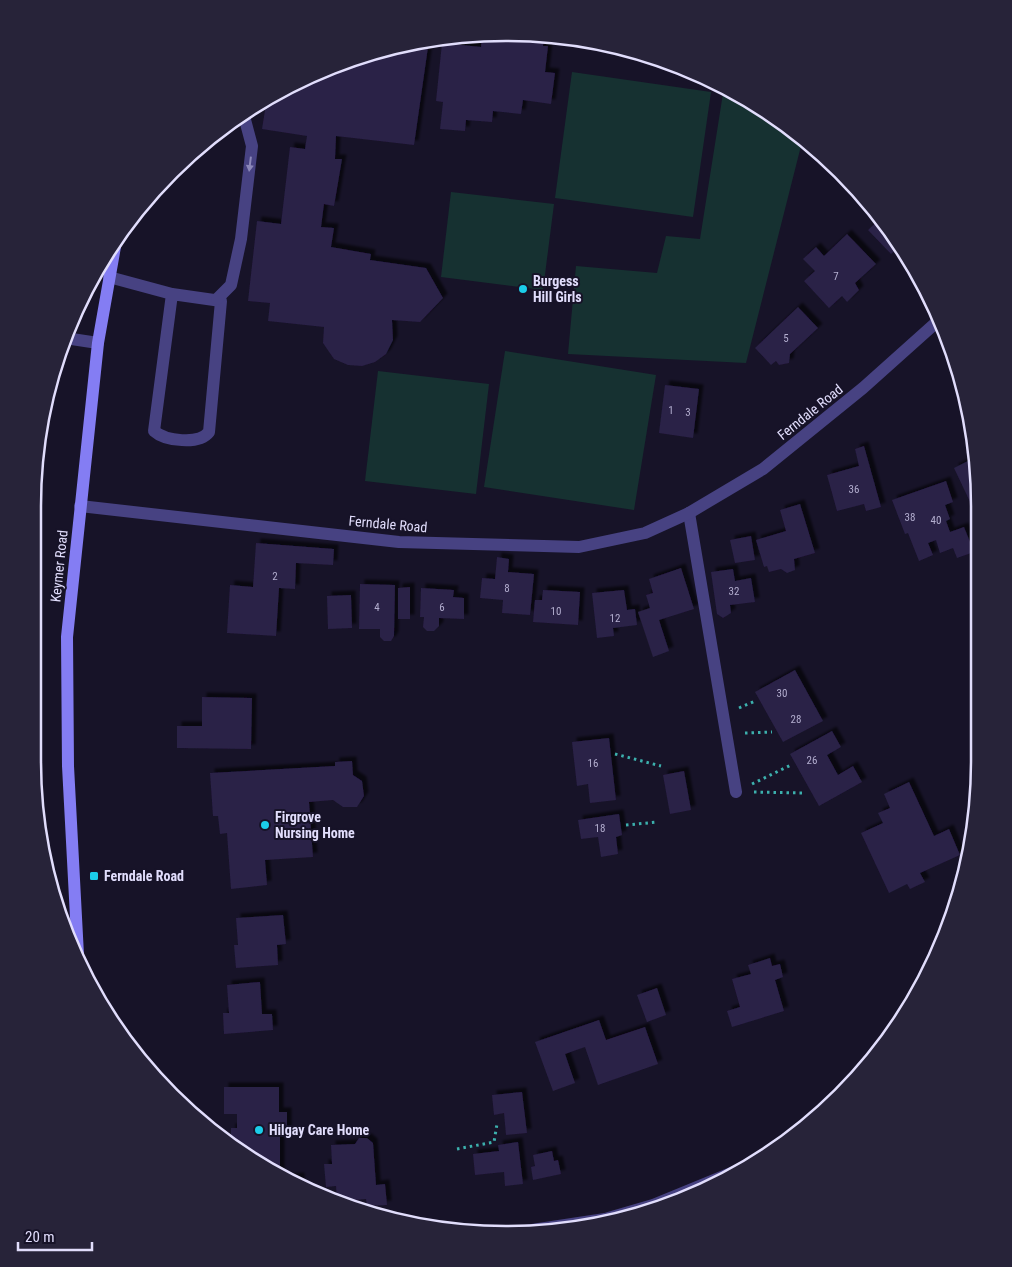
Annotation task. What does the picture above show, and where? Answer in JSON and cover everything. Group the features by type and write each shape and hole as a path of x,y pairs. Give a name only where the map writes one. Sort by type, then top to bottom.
{"main road":[{"name":"Keymer Road","path":"77,939 68,766 67,637 98,343 111,262"}],"street":[{"path":"217,299 231,285 241,239 252,146 246,122"},
{"path":"108,277 172,294 217,299 222,304 209,432 201,439 189,440 162,436 155,432 154,426 172,294"},
{"name":"Ferndale Road","path":"80,506 399,542 579,547 645,533 689,513 763,469 863,388 934,325"},
{"path":"73,339 98,343"},
{"path":"689,513 736,792"}],"path":[{"path":"727,743 749,731 772,732"},
{"path":"615,754 661,766"},
{"path":"736,792 791,765"},
{"path":"736,792 805,793"},
{"path":"626,825 658,822"},
{"path":"457,1148 494,1142 497,1124"}],"green space":[{"path":"572,72 711,92 693,217 555,198"},
{"path":"723,95 764,120 801,147 746,363 568,354 576,266 657,273 666,236 700,239"},
{"path":"451,192 554,204 543,290 441,277"},
{"path":"505,351 656,375 634,510 484,487"},
{"path":"378,371 489,384 476,494 365,481"}],"building":[{"path":"506,41 543,43 543,46 548,46 545,72 555,73 551,104 523,100 521,114 493,111 492,122 466,120 465,131 440,129 443,102 436,101 442,46 453,44 481,47 481,42"},
{"path":"428,48 414,145 336,136 335,159 342,159 334,206 324,204 321,227 334,228 331,247 371,254 370,260 426,268 443,298 420,322 392,320 393,340 386,354 375,362 362,366 348,365 334,359 323,343 324,327 268,321 270,303 248,301 257,221 281,224 290,147 305,149 307,136 262,129 265,109 300,89 357,66 386,57"},
{"path":"875,223 894,251 891,254 868,230"},
{"path":"847,234 876,264 855,283 859,290 847,302 842,296 829,308 804,281 815,271 803,259 816,247 824,256"},
{"path":"798,307 818,328 790,354 789,363 779,365 776,361 771,365 755,348"},
{"path":"665,385 699,389 693,438 659,433"},
{"path":"864,446 881,507 866,511 864,504 837,511 827,475 859,466 855,449"},
{"path":"969,461 971,504 954,468"},
{"path":"946,481 953,502 945,505 950,519 946,521 950,532 964,527 971,544 971,553 957,558 953,548 940,553 936,540 928,543 933,555 919,561 908,533 905,534 892,500"},
{"path":"800,504 815,553 794,559 795,570 787,573 781,569 769,572 767,566 764,567 756,540 786,531 780,510"},
{"path":"751,536 755,560 735,563 730,540"},
{"path":"256,543 334,549 333,565 296,563 295,589 279,588 276,636 227,633 230,585 253,587"},
{"path":"497,557 509,559 508,572 534,574 530,615 502,613 503,600 480,598 482,578 495,579"},
{"path":"681,568 694,609 659,620 669,651 653,657 638,612 650,608 646,595 653,593 649,579"},
{"path":"733,569 735,581 751,578 755,602 730,605 731,613 723,618 717,614 711,572"},
{"path":"360,584 395,585 394,636 391,641 384,641 380,637 380,629 359,629"},
{"path":"410,587 410,619 398,619 398,588"},
{"path":"421,588 454,590 453,597 464,598 464,619 439,618 439,626 434,631 427,631 423,627 424,617 420,617"},
{"path":"543,590 580,592 578,625 533,622 535,600 542,600"},
{"path":"624,590 627,610 635,609 637,625 613,628 614,636 597,638 592,593"},
{"path":"351,595 352,628 328,629 327,596"},
{"path":"795,670 823,721 783,742 755,692"},
{"path":"202,697 252,698 251,749 177,748 177,726 202,726"},
{"path":"832,731 841,747 827,755 838,775 853,766 862,782 819,806 790,754"},
{"path":"609,738 616,800 590,803 588,784 577,786 572,742"},
{"name":"Firgrove Nursing Home","path":"352,761 353,775 362,781 364,796 357,807 343,807 333,800 309,802 313,857 265,860 267,885 231,889 227,833 220,834 218,816 213,816 210,773 335,766 335,762"},
{"path":"684,771 691,810 670,814 663,775"},
{"path":"909,782 934,836 949,829 960,855 920,873 925,882 910,889 907,884 889,893 861,833 883,823 878,813 890,808 884,794"},
{"path":"619,814 622,835 616,837 618,854 601,857 598,837 581,839 578,820"},
{"path":"283,915 286,944 277,945 278,965 236,968 234,945 238,945 236,918"},
{"path":"770,958 772,966 780,964 783,977 775,980 784,1011 732,1027 727,1011 740,1007 732,979 751,974 748,965"},
{"path":"260,982 262,1014 272,1014 273,1030 224,1034 223,1013 229,1013 227,985"},
{"path":"657,988 666,1015 647,1022 637,995"},
{"path":"599,1020 606,1040 645,1027 658,1064 598,1085 585,1047 565,1054 575,1083 553,1091 535,1042"},
{"name":"Hilgay Care Home","path":"224,1087 279,1087 279,1112 287,1112 287,1132 280,1132 280,1166 231,1135 231,1128 237,1128 237,1114 224,1114"},
{"path":"522,1092 527,1133 506,1135 504,1113 494,1115 492,1095"},
{"path":"359,1138 367,1138 373,1143 376,1185 385,1184 387,1205 372,1206 367,1204 366,1199 354,1200 337,1193 336,1186 326,1187 324,1164 332,1164 331,1145 355,1144"},
{"path":"518,1142 523,1184 505,1186 504,1172 475,1175 473,1154 499,1151 498,1145"},
{"path":"552,1151 554,1161 558,1160 561,1174 533,1180 531,1167 535,1166 533,1155"}],"place":[{"name":"Burgess Hill Girls","path":"523,289"},
{"name":"Firgrove Nursing Home","path":"265,825"},
{"name":"Ferndale Road","path":"94,876"},
{"name":"Hilgay Care Home","path":"259,1130"}]}
